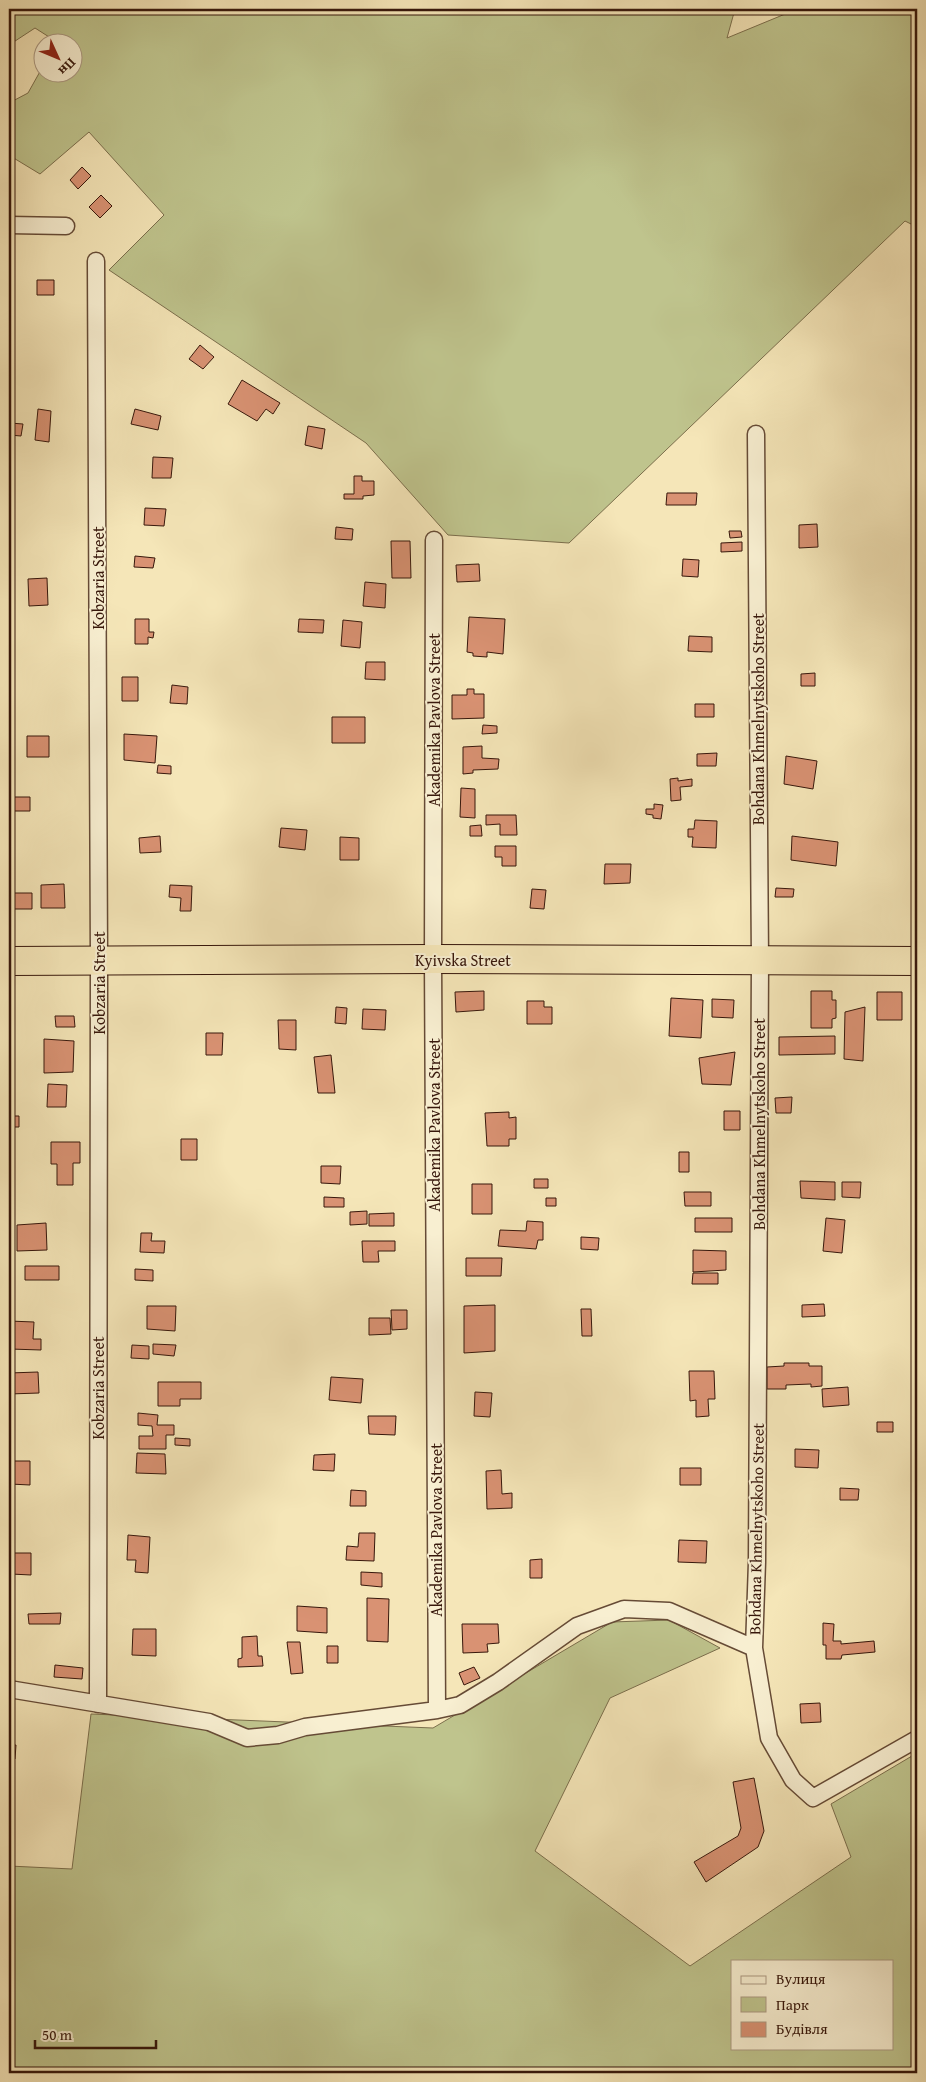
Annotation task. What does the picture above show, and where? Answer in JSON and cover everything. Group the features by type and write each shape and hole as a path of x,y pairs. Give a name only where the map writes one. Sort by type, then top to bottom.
{"highway":[{"name":"Kyivska Street","path":"9,961 433,959 917,961"}],"street":[{"path":"9,225 66,226"},
{"name":"Kobzaria Street","path":"96,261 99,961 98,1704"},
{"name":"Bohdana Khmelnytskoho Street","path":"756,434 760,961 757,1562 754,1648 769,1738 793,1780 813,1798 917,1739"},
{"name":"Akademika Pavlova Street","path":"434,540 433,959 437,1710"},
{"path":"9,1689 209,1722 246,1738 278,1735 305,1726 437,1710 460,1705 498,1682 577,1626 624,1609 669,1611 754,1648"}],"green space":[{"path":"9,9 735,9 727,38 790,12 792,9 917,9 917,227 905,221 569,543 448,535 366,443 109,270 164,215 89,132 40,174 12,157 9,144 9,103 28,93 34,82 82,82 82,32 41,32 35,28 9,45"},
{"path":"669,1620 720,1648 610,1698 535,1851 690,1966 851,1857 831,1804 917,1753 917,2073 9,2073 9,1866 72,1869 91,1714 433,1728 612,1622"}],"building":[{"path":"82,167 91,176 78,189 70,180"},
{"path":"101,195 112,206 100,218 89,207"},
{"path":"37,280 54,280 54,295 37,295"},
{"path":"200,345 214,357 203,369 189,359"},
{"path":"242,380 280,403 273,414 266,409 257,421 228,404"},
{"path":"38,409 51,411 49,442 35,440"},
{"path":"135,409 161,416 158,430 131,424"},
{"path":"10,423 23,424 21,436 9,435"},
{"path":"308,426 325,429 322,449 305,445"},
{"path":"153,457 173,458 171,478 152,478"},
{"path":"354,476 362,476 362,481 374,481 374,495 363,496 363,499 344,499 344,494 354,494"},
{"path":"667,493 697,493 696,505 666,505"},
{"path":"145,508 166,509 164,526 144,525"},
{"path":"817,524 818,547 799,548 799,525"},
{"path":"336,527 353,529 352,540 335,539"},
{"path":"729,531 741,531 742,537 730,538"},
{"path":"391,541 410,541 411,578 392,578"},
{"path":"742,542 742,551 721,552 721,543"},
{"path":"135,556 155,558 153,568 134,567"},
{"path":"683,559 699,560 698,577 682,576"},
{"path":"479,564 480,581 457,582 456,565"},
{"path":"47,578 48,605 29,606 28,579"},
{"path":"365,582 386,584 385,608 363,606"},
{"path":"469,617 505,619 503,654 487,652 487,657 473,656 473,653 467,652"},
{"path":"135,619 149,619 149,632 154,632 153,638 148,637 148,644 135,644"},
{"path":"299,619 324,620 323,633 298,632"},
{"path":"343,620 362,622 360,648 341,646"},
{"path":"689,636 712,637 712,652 688,651"},
{"path":"366,662 385,662 385,680 365,679"},
{"path":"815,673 815,686 801,686 801,674"},
{"path":"122,677 138,677 138,701 122,701"},
{"path":"172,685 188,687 187,704 170,703"},
{"path":"467,689 474,689 474,694 484,694 484,718 452,719 452,695 467,695"},
{"path":"695,704 714,704 714,717 695,717"},
{"path":"332,717 365,717 365,743 332,743"},
{"path":"483,725 497,726 497,733 482,734"},
{"path":"124,734 157,736 155,763 124,760"},
{"path":"27,736 49,736 49,757 27,757"},
{"path":"482,746 482,758 499,759 498,769 473,770 473,773 463,774 463,747"},
{"path":"717,753 716,766 697,766 697,754"},
{"path":"786,756 817,761 813,789 784,784"},
{"path":"158,765 171,766 171,774 157,773"},
{"path":"678,778 678,781 692,779 692,786 680,787 681,800 671,801 670,779"},
{"path":"461,788 475,789 475,818 460,817"},
{"path":"9,797 30,797 30,811 9,811"},
{"path":"654,804 663,805 661,819 653,818 653,815 646,814 646,809 654,809"},
{"path":"486,815 516,815 517,835 500,835 500,824 486,825"},
{"path":"695,820 717,821 716,848 692,847 693,837 688,837 688,829 694,829"},
{"path":"481,825 482,836 470,836 470,826"},
{"path":"281,828 307,830 305,850 279,847"},
{"path":"160,836 161,852 140,853 139,838"},
{"path":"792,836 838,842 836,866 791,860"},
{"path":"340,837 359,838 359,860 340,860"},
{"path":"495,846 516,846 516,866 502,866 502,857 495,857"},
{"path":"605,864 631,864 630,883 604,884"},
{"path":"64,884 65,908 41,908 41,885"},
{"path":"170,885 192,886 191,911 180,911 181,898 169,897"},
{"path":"776,888 794,889 793,897 775,897"},
{"path":"532,889 546,890 544,909 530,908"},
{"path":"9,893 32,893 32,909 9,909"},
{"path":"484,991 484,1010 456,1012 455,992"},
{"path":"811,991 832,991 832,1000 836,1000 836,1018 832,1019 832,1028 811,1028"},
{"path":"877,992 902,992 902,1020 877,1020"},
{"path":"671,998 703,1000 701,1038 669,1036"},
{"path":"712,999 734,1000 733,1018 712,1017"},
{"path":"527,1001 544,1001 544,1007 552,1007 552,1024 527,1024"},
{"path":"336,1007 347,1008 346,1024 335,1023"},
{"path":"865,1007 863,1061 844,1059 845,1012"},
{"path":"363,1009 386,1010 385,1030 362,1029"},
{"path":"55,1016 74,1016 75,1027 56,1027"},
{"path":"278,1020 296,1020 296,1050 279,1049"},
{"path":"206,1033 223,1033 222,1055 206,1055"},
{"path":"835,1036 835,1054 779,1055 779,1037"},
{"path":"44,1039 74,1041 73,1072 44,1073"},
{"path":"735,1052 731,1085 702,1084 699,1058"},
{"path":"331,1055 335,1093 318,1093 314,1057"},
{"path":"48,1084 67,1085 66,1107 47,1107"},
{"path":"792,1097 791,1113 776,1113 775,1098"},
{"path":"724,1111 740,1111 740,1130 724,1130"},
{"path":"509,1112 509,1118 516,1117 516,1139 509,1139 509,1146 487,1146 485,1113"},
{"path":"9,1116 19,1116 19,1127 9,1127"},
{"path":"181,1139 197,1139 197,1160 181,1160"},
{"path":"51,1142 80,1142 80,1163 73,1163 73,1185 57,1185 57,1164 51,1164"},
{"path":"679,1152 689,1152 689,1172 679,1172"},
{"path":"321,1166 341,1166 340,1184 321,1183"},
{"path":"534,1179 548,1179 548,1188 534,1188"},
{"path":"800,1181 835,1182 835,1200 801,1198"},
{"path":"842,1182 861,1182 860,1198 842,1197"},
{"path":"472,1184 492,1184 492,1214 472,1214"},
{"path":"684,1192 711,1192 711,1206 685,1206"},
{"path":"324,1197 344,1198 344,1207 324,1207"},
{"path":"546,1198 556,1198 556,1206 546,1206"},
{"path":"367,1211 367,1224 350,1225 350,1212"},
{"path":"394,1213 394,1226 369,1226 369,1214"},
{"path":"695,1218 732,1218 732,1232 695,1232"},
{"path":"826,1218 845,1220 842,1253 823,1251"},
{"path":"527,1221 543,1222 543,1240 538,1240 536,1249 498,1246 500,1230 526,1231"},
{"path":"46,1223 47,1250 17,1251 17,1225"},
{"path":"141,1233 152,1233 151,1241 165,1241 164,1253 140,1252"},
{"path":"581,1237 599,1238 598,1250 581,1249"},
{"path":"362,1241 395,1241 395,1251 378,1251 379,1262 363,1262"},
{"path":"693,1250 726,1251 726,1270 693,1272"},
{"path":"466,1258 502,1258 501,1276 466,1276"},
{"path":"25,1266 59,1266 59,1280 25,1280"},
{"path":"135,1269 153,1270 153,1281 135,1280"},
{"path":"693,1273 718,1273 718,1284 692,1284"},
{"path":"824,1304 825,1316 802,1317 802,1305"},
{"path":"495,1305 495,1351 464,1353 464,1306"},
{"path":"147,1306 176,1306 175,1331 147,1329"},
{"path":"581,1309 591,1309 592,1336 582,1336"},
{"path":"391,1310 407,1310 407,1329 392,1330"},
{"path":"369,1318 390,1318 391,1334 369,1335"},
{"path":"9,1321 34,1322 33,1339 41,1339 41,1350 10,1349"},
{"path":"153,1344 176,1345 174,1356 153,1354"},
{"path":"132,1345 149,1346 149,1359 131,1358"},
{"path":"784,1363 809,1363 809,1366 822,1366 822,1386 811,1387 811,1384 786,1385 786,1389 767,1389 767,1367 784,1366"},
{"path":"689,1371 714,1371 715,1399 708,1399 709,1416 696,1417 696,1400 690,1401"},
{"path":"38,1372 39,1393 9,1394 9,1373"},
{"path":"331,1377 363,1379 361,1403 329,1400"},
{"path":"158,1382 201,1382 201,1399 180,1399 180,1406 158,1406"},
{"path":"848,1387 849,1405 823,1407 822,1389"},
{"path":"475,1392 492,1393 490,1417 474,1416"},
{"path":"138,1413 158,1415 157,1425 174,1425 174,1435 166,1435 166,1449 139,1449 139,1436 153,1436 152,1426 138,1425"},
{"path":"368,1416 396,1416 395,1435 369,1434"},
{"path":"877,1422 893,1422 893,1432 877,1432"},
{"path":"175,1438 190,1439 190,1446 175,1445"},
{"path":"795,1449 819,1450 818,1468 795,1467"},
{"path":"137,1453 165,1454 166,1474 136,1473"},
{"path":"335,1454 334,1471 313,1470 314,1455"},
{"path":"10,1461 30,1461 30,1485 10,1484"},
{"path":"680,1468 701,1468 701,1485 680,1485"},
{"path":"501,1470 502,1494 512,1493 512,1508 487,1509 486,1471"},
{"path":"840,1488 859,1489 858,1500 840,1500"},
{"path":"351,1490 366,1491 366,1506 350,1506"},
{"path":"359,1533 375,1533 374,1561 346,1560 347,1546 358,1547"},
{"path":"128,1535 150,1537 148,1573 135,1572 136,1560 127,1560"},
{"path":"679,1540 707,1541 706,1563 678,1562"},
{"path":"11,1553 31,1553 31,1575 11,1574"},
{"path":"542,1559 542,1578 530,1578 530,1560"},
{"path":"361,1572 382,1573 382,1587 361,1585"},
{"path":"367,1598 389,1599 388,1642 367,1641"},
{"path":"297,1606 327,1608 327,1633 297,1631"},
{"path":"61,1613 60,1624 29,1624 28,1614"},
{"path":"823,1623 834,1624 833,1641 841,1641 841,1644 874,1641 875,1652 842,1655 841,1659 826,1659 826,1645 823,1645"},
{"path":"462,1624 498,1624 499,1643 487,1644 488,1652 463,1653"},
{"path":"133,1629 156,1629 156,1656 132,1655"},
{"path":"257,1636 258,1656 262,1656 263,1666 238,1667 238,1659 242,1658 242,1637"},
{"path":"287,1642 300,1642 303,1673 291,1674"},
{"path":"327,1646 338,1646 338,1663 327,1663"},
{"path":"55,1665 83,1668 82,1679 54,1677"},
{"path":"474,1667 480,1678 464,1685 459,1673"},
{"path":"820,1703 821,1722 801,1723 800,1704"},
{"path":"9,1745 16,1745 15,1759 9,1758"},
{"path":"754,1778 764,1831 758,1847 706,1882 694,1862 738,1836 741,1828 733,1782"}]}
